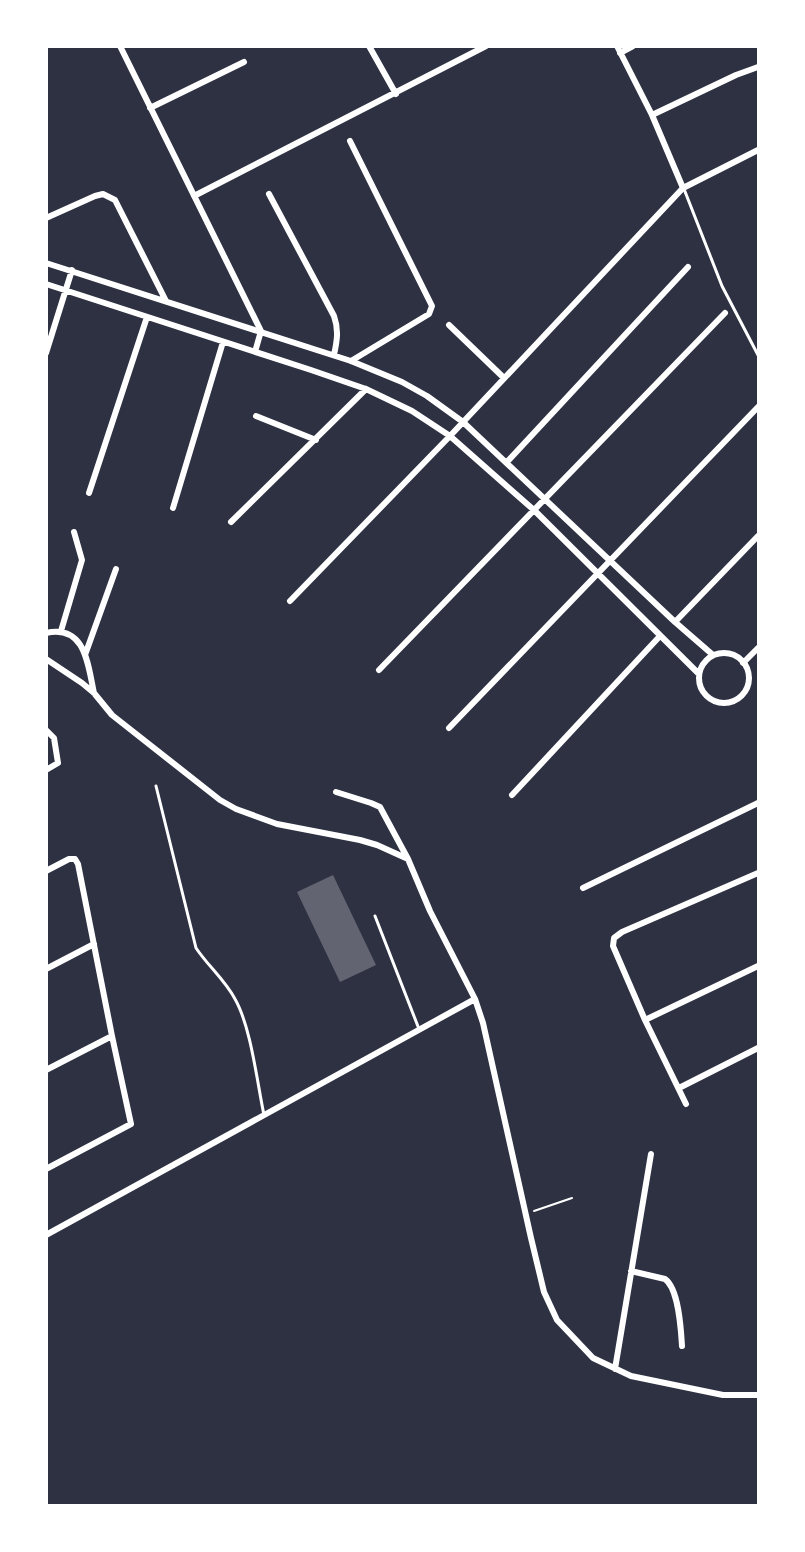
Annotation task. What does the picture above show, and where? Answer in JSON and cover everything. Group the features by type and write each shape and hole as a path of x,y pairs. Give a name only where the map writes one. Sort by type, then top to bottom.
{"street":[{"path":"120,46 261,331 255,352"},
{"path":"369,46 396,94"},
{"path":"194,196 486,46"},
{"path":"633,46 619,50 652,115 683,188"},
{"path":"150,108 244,62"},
{"path":"652,115 736,75 759,67"},
{"path":"350,141 432,306 429,314 351,361"},
{"path":"290,601 450,436 683,188 759,150"},
{"path":"46,218 95,196 103,194 115,200 165,301"},
{"path":"269,194 334,316 338,338 334,355"},
{"path":"46,263 334,355 402,382 427,396 463,422 713,655"},
{"path":"507,462 688,267"},
{"path":"46,353 72,270"},
{"path":"46,284 366,389 412,411 450,436 535,511 699,674"},
{"path":"379,670 724,313"},
{"path":"89,493 147,317"},
{"path":"449,325 504,378"},
{"path":"173,508 223,342"},
{"path":"231,522 366,389"},
{"path":"449,728 759,406"},
{"path":"256,416 316,440"},
{"path":"61,632 82,560 74,532"},
{"path":"675,622 759,536"},
{"path":"85,655 116,569"},
{"path":"46,633 61,632 77,640 85,655 94,693"},
{"path":"512,795 660,636"},
{"path":"743,663 759,648"},
{"path":"730,654 743,663 748,678 747,686 736,699 721,702 706,696 699,681 699,674 702,666 713,655 730,654"},
{"path":"46,659 94,693 112,715 212,796 227,805 277,824 369,842 408,859"},
{"path":"46,730 54,738 58,763 46,770"},
{"path":"336,792 371,802 380,807 408,859 430,910 475,999 486,1034 544,1292 557,1320 593,1358 631,1376 723,1395 759,1395"},
{"path":"583,888 759,803"},
{"path":"46,871 69,859 75,859 78,864 131,1124 46,1170"},
{"path":"686,1104 645,1020 613,942 621,932 759,873"},
{"path":"46,969 94,944"},
{"path":"645,1020 759,966"},
{"path":"46,1235 475,999"},
{"path":"46,1070 112,1036"},
{"path":"679,1088 759,1048"},
{"path":"615,1369 651,1154"},
{"path":"631,1271 669,1282 674,1294 682,1346"}],"lane":[{"path":"683,188 722,286 759,355"},
{"path":"156,786 195,948 203,960 219,975 243,1014 264,1115"},
{"path":"375,916 420,1029"}],"path":[{"path":"525,1214 572,1198"}],"building":[{"path":"333,875 376,965 340,982 297,892"}]}
